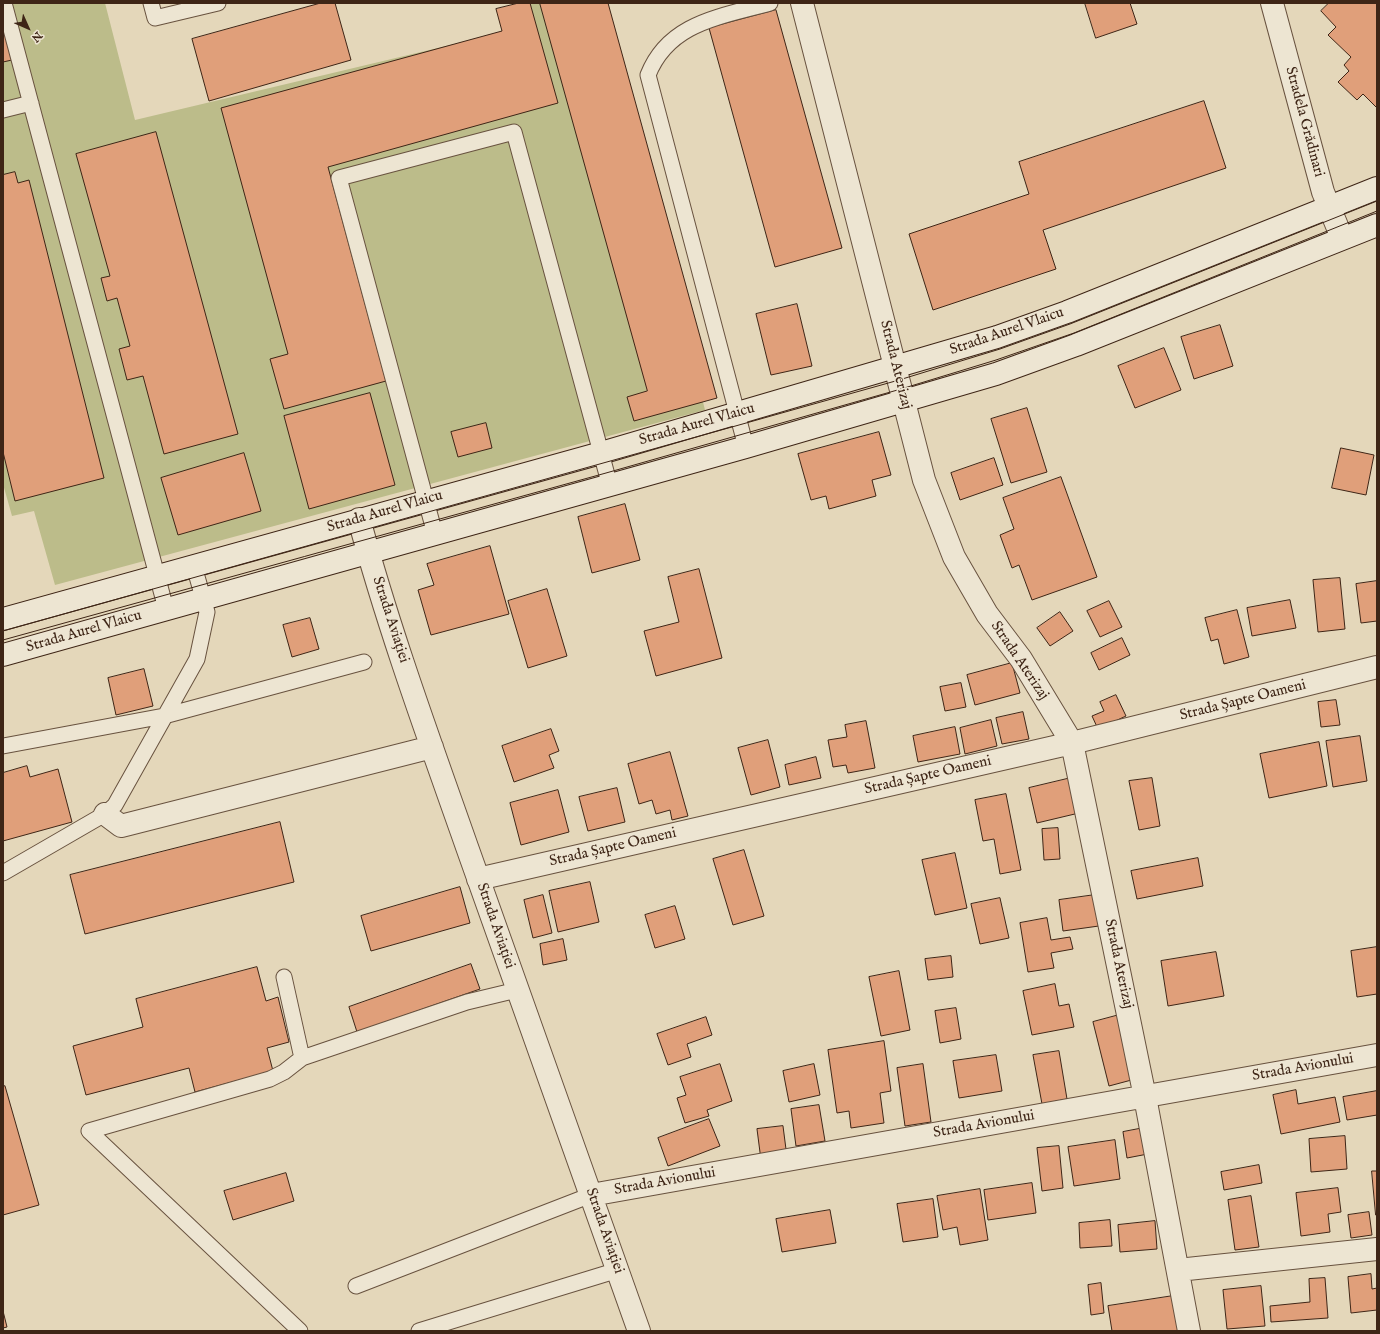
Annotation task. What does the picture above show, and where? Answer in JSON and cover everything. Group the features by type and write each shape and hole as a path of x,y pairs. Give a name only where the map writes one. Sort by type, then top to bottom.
{"street":[{"name":"Strada Aterizaj","path":"802,3 924,480 954,557 987,614 1021,659 1072,743 1145,1097 1189,1331"},
{"name":"Stradela Grădinari","path":"1272,3 1323,192 1342,238"},
{"name":"Strada Aurel Vlaicu","path":"3,619 601,453 896,368 996,337 1067,312 1377,188"},
{"name":"Strada Aurel Vlaicu","path":"3,655 368,552 610,486 904,402 996,374 1076,345 1377,225"},
{"name":"Strada Aviației","path":"359,519 368,552 432,746 517,990 592,1195 638,1331"},
{"name":"Strada Șapte Oameni","path":"478,879 1072,743 1377,667"},
{"path":"104,814 121,826 432,746"},
{"name":"Strada Avionului","path":"592,1195 1377,1055"},
{"path":"1178,1270 1377,1249"}],"lane":[{"path":"4,3 166,609"},
{"path":"151,3 155,18 218,3"},
{"path":"746,447 648,75 654,59 668,43 701,22 770,3"},
{"path":"3,110 31,103"},
{"path":"435,534 339,178 514,132 610,486"},
{"path":"3,874 104,814 115,805 197,659 207,612 194,566"},
{"path":"3,746 164,716 364,662"},
{"path":"284,977 302,1058"},
{"path":"300,1331 89,1131 270,1079 284,1072 302,1058 467,1002 517,990"},
{"path":"356,1286 592,1195"},
{"path":"419,1331 618,1270"}],"green space":[{"path":"3,3 105,3 135,120 505,32 500,13 532,3 603,3 705,410 55,585 34,511 12,516 3,484"}],"building":[{"path":"321,3 335,3 351,60 209,101 192,39"},
{"path":"519,3 530,3 558,103 328,167 386,381 284,409 270,359 288,354 221,108 502,31 496,9"},
{"path":"540,3 608,3 717,398 634,421 627,397 647,391"},
{"path":"1085,3 1130,3 1137,24 1096,38"},
{"path":"1329,3 1377,3 1377,108 1363,94 1357,100 1338,82 1349,71 1344,65 1351,57 1328,35 1336,27 1321,11"},
{"path":"776,10 842,248 775,267 709,28"},
{"path":"3,27 12,60 3,62"},
{"path":"1204,101 1226,168 1043,230 1056,269 933,310 909,234 1029,194 1019,162"},
{"path":"156,132 238,434 164,454 143,376 127,380 119,349 130,346 117,298 107,301 101,278 110,276 76,154"},
{"path":"15,172 18,183 29,180 104,478 15,501 3,452 3,175"},
{"path":"797,304 812,366 771,375 756,314"},
{"path":"1220,325 1233,366 1194,379 1181,337"},
{"path":"1164,348 1181,390 1135,408 1118,366"},
{"path":"370,393 395,485 309,509 284,416"},
{"path":"1027,408 1047,472 1011,483 991,419"},
{"path":"486,423 492,448 458,457 451,432"},
{"path":"879,432 891,475 872,480 876,496 829,509 826,496 811,500 798,454"},
{"path":"1341,448 1374,455 1366,495 1332,488"},
{"path":"244,453 261,511 178,535 161,478"},
{"path":"994,458 1003,485 960,500 951,473"},
{"path":"1061,477 1097,577 1032,600 1019,565 1012,568 1000,535 1014,529 1003,498"},
{"path":"625,504 640,560 592,573 578,517"},
{"path":"490,546 509,614 431,635 418,590 434,585 427,564"},
{"path":"699,569 722,658 656,676 644,631 679,622 668,577"},
{"path":"1340,578 1345,629 1318,632 1313,580"},
{"path":"1377,581 1377,621 1361,623 1356,584"},
{"path":"547,589 567,656 528,668 508,601"},
{"path":"1290,600 1296,628 1252,636 1247,608"},
{"path":"1109,601 1122,627 1100,637 1087,611"},
{"path":"1237,610 1249,657 1224,664 1218,639 1211,641 1205,618"},
{"path":"1060,612 1073,631 1050,646 1037,628"},
{"path":"310,618 319,649 292,657 283,625"},
{"path":"1122,638 1130,655 1099,670 1091,653"},
{"path":"1012,663 1020,693 975,705 967,675"},
{"path":"144,669 153,706 116,715 108,678"},
{"path":"961,683 966,707 945,711 940,687"},
{"path":"1116,695 1126,716 1098,729 1092,716 1104,711 1100,702"},
{"path":"1336,700 1340,725 1321,727 1318,702"},
{"path":"1023,712 1029,739 1002,744 996,718"},
{"path":"991,720 997,746 965,754 960,728"},
{"path":"866,721 875,768 848,773 846,765 833,767 828,740 847,737 845,725"},
{"path":"955,727 960,754 918,762 913,736"},
{"path":"551,729 559,751 549,755 554,768 514,782 502,746"},
{"path":"1360,736 1367,781 1333,787 1326,741"},
{"path":"768,740 780,787 751,795 738,748"},
{"path":"1319,742 1327,786 1269,798 1260,754"},
{"path":"670,752 688,816 672,820 670,810 656,814 652,800 639,804 628,764"},
{"path":"816,757 821,778 789,785 785,765"},
{"path":"27,766 30,777 58,769 72,822 3,841 3,773"},
{"path":"1071,778 1079,813 1037,823 1029,788"},
{"path":"1152,778 1160,826 1139,830 1129,781"},
{"path":"617,788 625,822 588,831 579,797"},
{"path":"558,790 569,832 521,845 510,803"},
{"path":"1006,794 1021,870 1000,874 994,839 983,841 975,800"},
{"path":"280,822 294,882 85,934 70,875"},
{"path":"1058,828 1060,859 1044,860 1042,829"},
{"path":"744,850 764,916 733,925 713,859"},
{"path":"955,853 967,908 935,915 922,860"},
{"path":"1198,858 1203,886 1137,899 1131,871"},
{"path":"590,882 599,922 558,932 549,891"},
{"path":"460,887 470,923 371,951 361,916"},
{"path":"1102,894 1106,925 1063,931 1059,900"},
{"path":"543,895 552,933 533,938 524,900"},
{"path":"1000,898 1009,938 980,944 971,904"},
{"path":"675,906 685,939 655,948 645,915"},
{"path":"1047,918 1051,940 1070,937 1073,949 1051,953 1054,968 1028,972 1020,923"},
{"path":"563,939 567,960 543,965 540,944"},
{"path":"1377,947 1377,994 1357,997 1351,951"},
{"path":"1216,952 1224,996 1168,1006 1161,961"},
{"path":"951,956 953,977 928,980 925,959"},
{"path":"471,964 480,989 357,1032 349,1007"},
{"path":"257,967 266,1001 278,997 289,1042 267,1048 273,1071 195,1092 189,1068 86,1095 73,1046 143,1027 136,999"},
{"path":"899,971 910,1030 881,1036 869,977"},
{"path":"1055,984 1059,1006 1069,1004 1074,1027 1032,1035 1023,991"},
{"path":"956,1008 961,1039 940,1043 935,1011"},
{"path":"1123,1014 1139,1078 1109,1086 1093,1022"},
{"path":"706,1017 712,1035 687,1044 691,1057 668,1065 657,1034"},
{"path":"884,1041 891,1091 880,1093 884,1123 851,1128 849,1111 837,1113 828,1050"},
{"path":"1059,1051 1067,1099 1042,1104 1033,1055"},
{"path":"996,1055 1002,1091 959,1098 953,1061"},
{"path":"720,1064 732,1101 707,1110 709,1116 685,1123 677,1098 686,1095 680,1077"},
{"path":"814,1064 820,1095 789,1102 783,1071"},
{"path":"923,1064 931,1122 905,1126 897,1068"},
{"path":"5,1086 39,1205 3,1215 3,1087"},
{"path":"1296,1090 1298,1104 1335,1097 1340,1122 1281,1134 1273,1095"},
{"path":"1377,1091 1377,1115 1347,1120 1343,1097"},
{"path":"819,1105 825,1141 796,1146 791,1109"},
{"path":"709,1119 720,1146 668,1166 658,1138"},
{"path":"783,1126 787,1157 761,1160 757,1129"},
{"path":"1149,1127 1153,1153 1127,1158 1123,1132"},
{"path":"1345,1136 1347,1169 1311,1172 1309,1139"},
{"path":"1115,1140 1120,1179 1074,1186 1068,1147"},
{"path":"1059,1146 1063,1188 1042,1191 1037,1148"},
{"path":"1259,1165 1262,1183 1224,1190 1221,1172"},
{"path":"1372,1171 1377,1171 1377,1215 1376,1215"},
{"path":"286,1173 294,1201 233,1220 224,1191"},
{"path":"1032,1183 1036,1213 988,1220 984,1190"},
{"path":"1338,1188 1341,1212 1328,1214 1330,1232 1301,1236 1296,1193"},
{"path":"980,1189 988,1240 960,1245 957,1227 943,1230 937,1196"},
{"path":"1251,1196 1259,1247 1235,1250 1228,1200"},
{"path":"933,1199 938,1237 903,1242 897,1204"},
{"path":"830,1210 836,1243 782,1252 776,1219"},
{"path":"1369,1212 1372,1235 1351,1238 1348,1215"},
{"path":"1110,1220 1112,1246 1080,1248 1079,1223"},
{"path":"1155,1221 1157,1249 1120,1252 1118,1225"},
{"path":"1371,1274 1372,1289 1377,1288 1377,1310 1351,1313 1348,1277"},
{"path":"1325,1278 1328,1318 1271,1322 1270,1306 1310,1302 1309,1279"},
{"path":"1101,1283 1104,1313 1091,1315 1088,1285"},
{"path":"1261,1286 1265,1326 1227,1329 1223,1290"},
{"path":"1173,1296 1178,1331 1112,1331 1108,1306"},
{"path":"3,1311 7,1327 3,1328"}],"tram line":[{"path":"3,631 899,380 1000,349 1070,324 1377,201"},
{"path":"3,640 606,473 901,389 996,360 1074,333 1377,211"}]}
